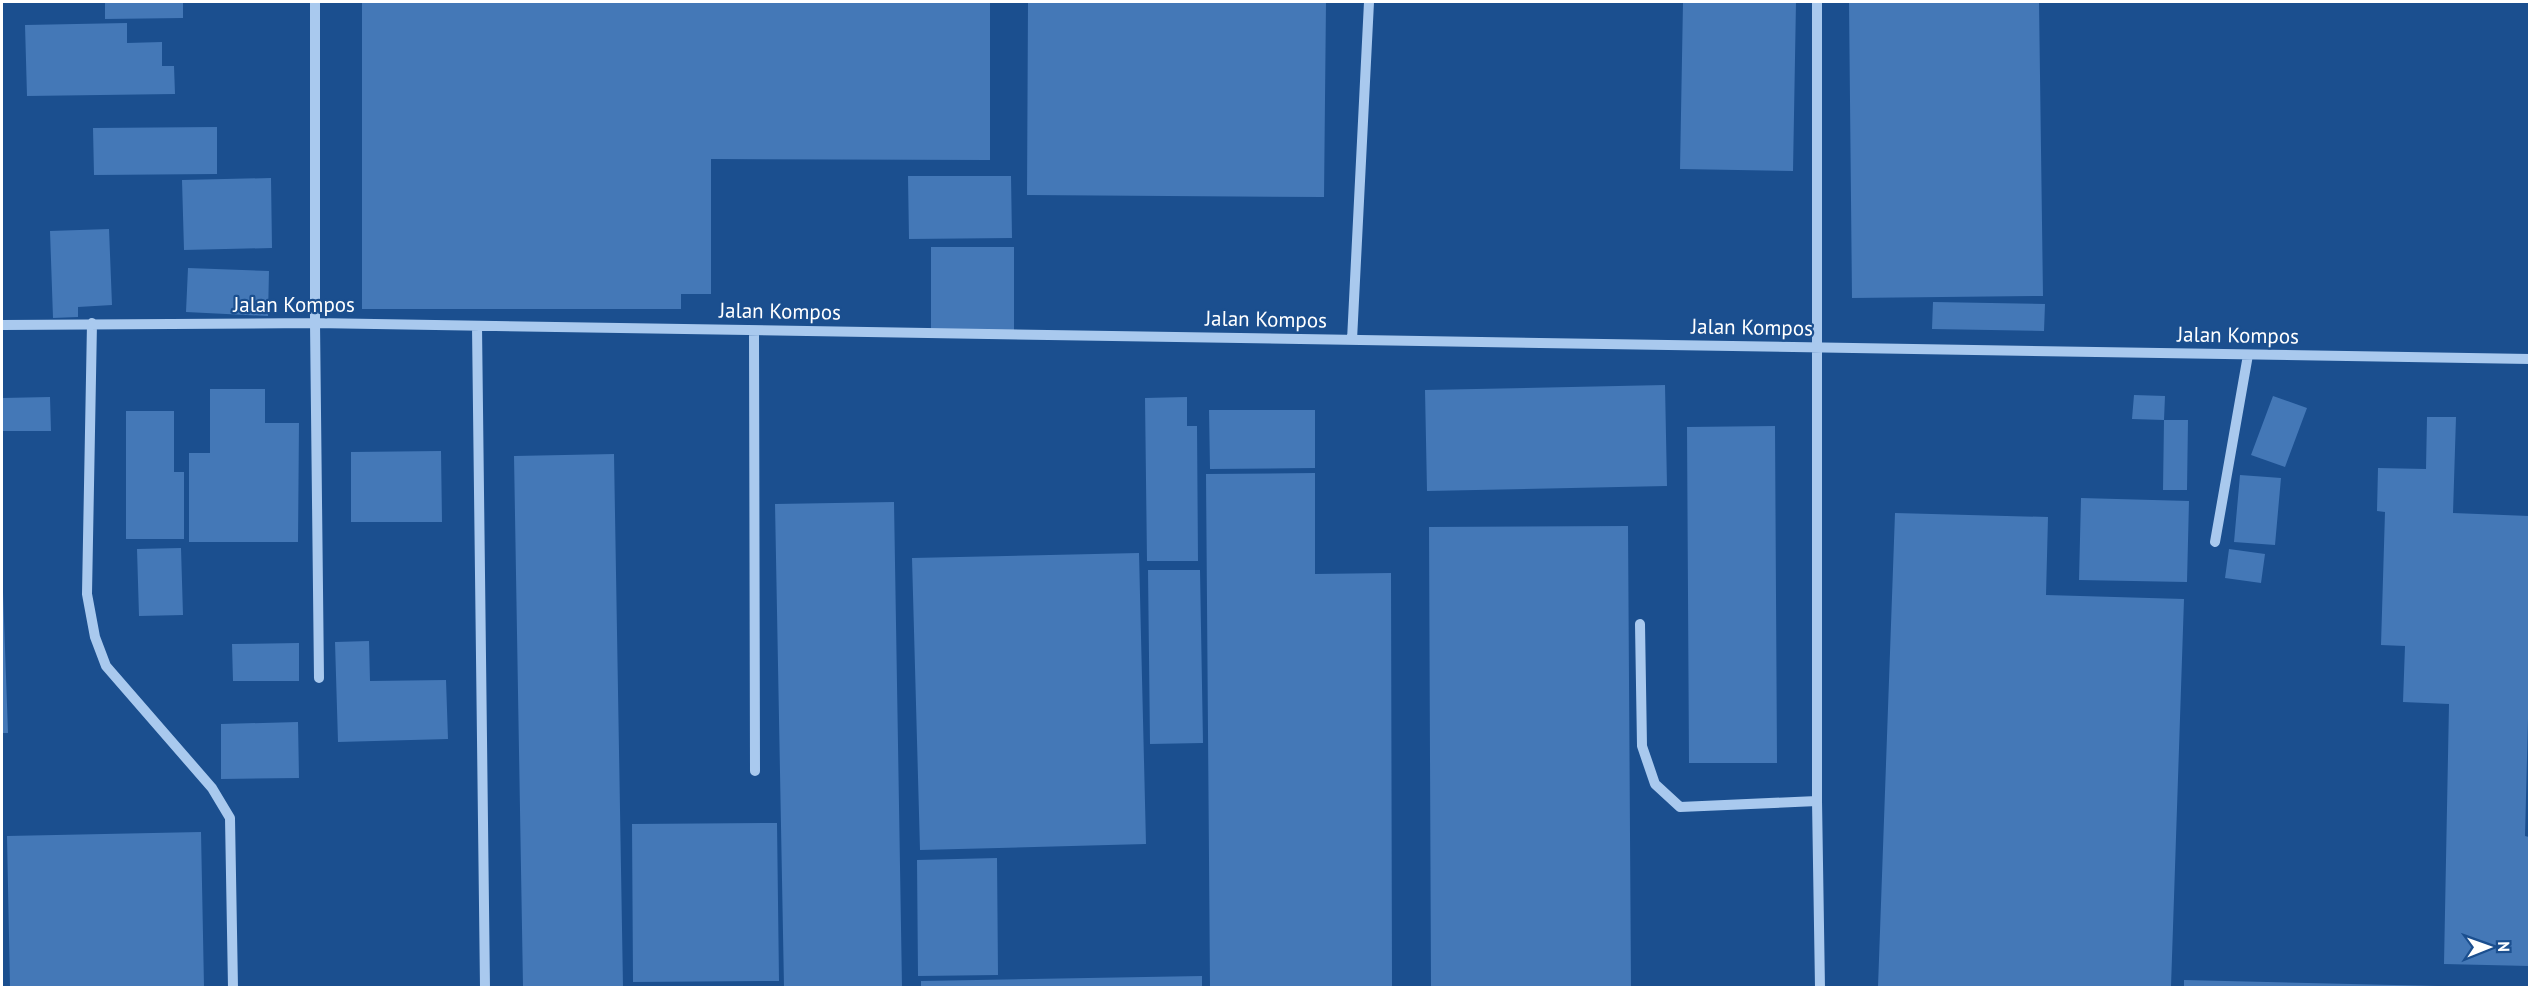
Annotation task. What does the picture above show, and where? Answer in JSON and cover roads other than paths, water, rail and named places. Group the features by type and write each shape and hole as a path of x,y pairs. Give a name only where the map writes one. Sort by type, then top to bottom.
{"street":[{"path":"315,2 315,323 319,678"},
{"path":"1352,340 1369,2"},
{"path":"1817,2 1817,801 1820,987"},
{"path":"92,323 87,594 95,637 106,666 212,788 230,818 233,987"},
{"name":"Jalan Kompos","path":"2,325 315,323 2529,359"},
{"path":"477,326 485,987"},
{"path":"754,331 755,771"},
{"path":"2215,542 2248,355"},
{"path":"1640,624 1642,746 1655,784 1680,807 1817,801"}]}
